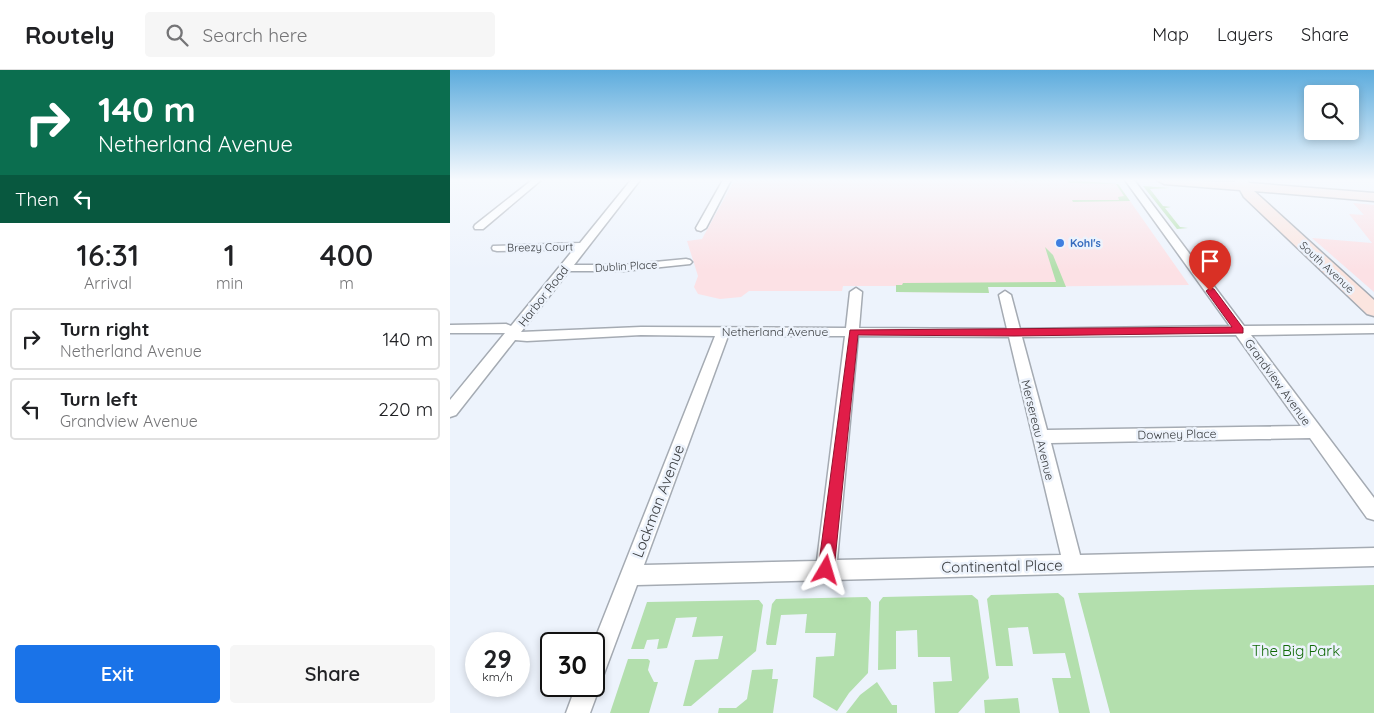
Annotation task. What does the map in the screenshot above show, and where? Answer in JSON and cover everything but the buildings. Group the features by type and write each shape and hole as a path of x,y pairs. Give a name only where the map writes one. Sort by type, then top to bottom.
{"street":[{"path":"479,226 500,210"},
{"name":"Harbor Road","path":"450,411 612,210"},
{"path":"701,228 711,210"},
{"name":"Grandview Avenue","path":"1151,210 1374,512"},
{"name":"South Avenue","path":"1266,210 1374,310"},
{"name":"Breezy Court","path":"497,248 583,246"},
{"name":"Dublin Place","path":"565,268 623,268 686,262"},
{"path":"826,570 856,292"},
{"name":"Mersereau Avenue","path":"1005,295 1073,564"},
{"name":"Netherland Avenue","path":"450,328 503,327 509,328 513,334 519,337 641,331 1014,333 1374,329"},
{"name":"Lockman Avenue","path":"605,642 723,331"},
{"name":"Downey Place","path":"1040,437 1314,432"},
{"name":"Continental Place","path":"630,575 1374,557"},
{"path":"578,713 584,697"}],"shaded area":[{"path":"718,210 1136,210 1189,285 988,287 989,293 896,292 896,286 843,286 842,291 749,291 741,297 720,299 698,294 694,287 698,276 687,241 702,239"},
{"path":"1359,210 1374,210 1374,292 1312,238 1372,243 1349,214 1364,215"}],"green space":[{"path":"1162,210 1167,210 1180,227 1188,228 1177,229"},
{"path":"1045,247 1053,255 1066,287 988,287 989,293 896,292 896,285 902,285 903,283 1056,282"},
{"name":"The Big Park","path":"1374,585 1374,713 1110,713 1078,593"},
{"path":"1058,593 1064,598 1090,713 1059,713 1052,678 1071,678 1065,653 1033,654 1028,627 1008,628 1013,666 996,666 987,599 991,595"},
{"path":"972,595 978,600 989,678 958,713 935,713 933,682 952,681 950,657 918,657 917,630 896,631 896,669 878,670 879,602 883,597"},
{"path":"867,597 871,602 868,673 849,693 837,711 813,697 816,657 834,656 836,633 805,633 807,614 781,615 776,645 767,645 772,604 776,599"},
{"path":"759,600 763,605 756,651 691,706 683,706 695,660 718,659 723,636 692,637 697,617 676,618 667,648 657,649 659,639 647,640 644,649 631,649 647,602"},
{"path":"628,659 648,659 650,661 648,670 654,682 658,682 649,713 610,713"},
{"path":"773,669 772,679 778,679 773,713 718,713 719,708 736,708 747,699 752,670"},
{"path":"877,682 892,705 897,705 897,713 846,713 860,695"},
{"path":"1018,698 1020,713 985,713 984,700"}],"place":[{"name":"Kohl's","path":"1060,243"}],"route":[{"path":"826,570 853,332 1014,333 1240,330 1210,291"}]}
